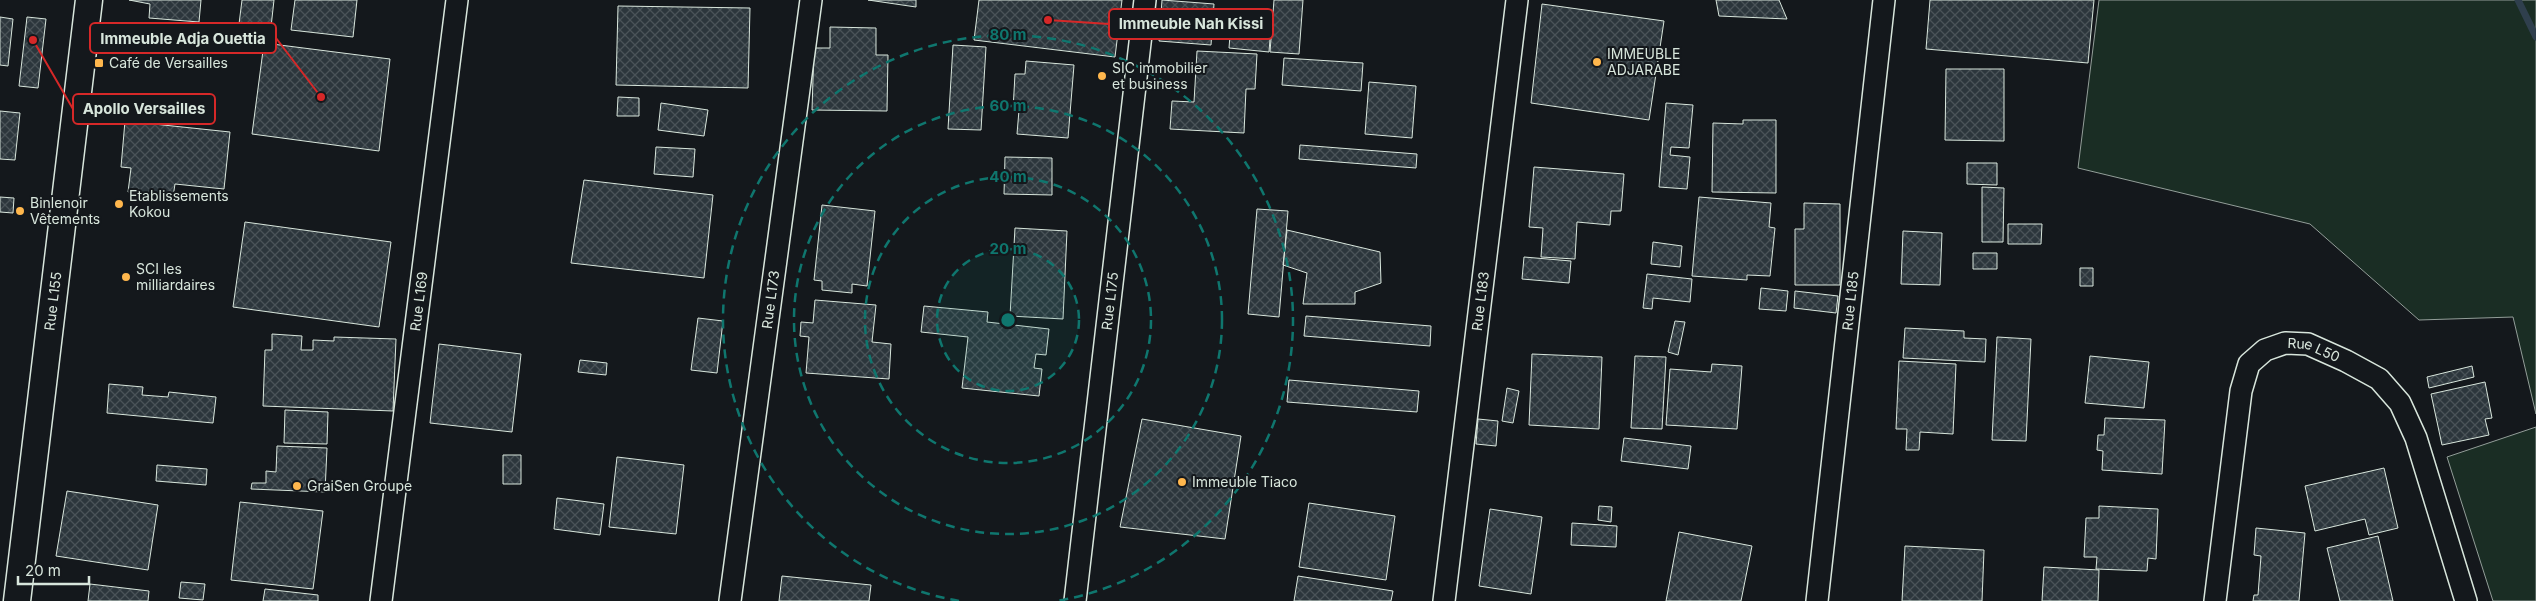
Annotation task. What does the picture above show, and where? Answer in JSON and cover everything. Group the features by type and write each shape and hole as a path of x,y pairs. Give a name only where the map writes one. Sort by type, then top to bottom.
{"street":[{"name":"Rue L155","path":"17,601 89,0"},
{"name":"Rue L169","path":"380,601 457,0"},
{"name":"Rue L173","path":"730,601 811,0"},
{"name":"Rue L175","path":"1075,601 1145,0"},
{"name":"Rue L183","path":"1444,601 1517,0"},
{"name":"Rue L185","path":"1817,601 1884,0"},
{"name":"Rue L50","path":"2214,601 2241,392 2249,364 2265,350 2285,343 2308,344 2346,361 2379,379 2400,403 2416,438 2466,601"}],"green space":[{"path":"2099,0 2536,0 2536,414 2513,317 2419,320 2310,224 2078,168"},
{"path":"2536,427 2536,601 2493,601 2447,457"}],"building":[{"path":"129,0 201,0 199,22 149,18 150,4"},
{"path":"242,0 274,0 271,27 239,24"},
{"path":"295,0 357,0 353,37 291,30"},
{"path":"868,0 916,0 916,7"},
{"path":"979,0 1122,0 1115,57 974,40"},
{"path":"1162,0 1214,4 1211,45 1159,41"},
{"path":"1274,0 1303,0 1299,54 1270,52"},
{"path":"1716,0 1779,0 1787,19 1719,16"},
{"path":"1930,0 2094,0 2088,63 1926,49"},
{"name":"IMMEUBLE ADJARABE","path":"1542,4 1664,21 1649,120 1531,103"},
{"path":"618,6 750,8 748,88 616,85"},
{"path":"1232,10 1272,13 1269,52 1229,48"},
{"path":"0,17 13,19 8,66 0,65"},
{"path":"27,17 46,19 38,88 19,86"},
{"path":"830,27 876,28 876,55 888,55 887,111 812,110 814,48 830,48"},
{"path":"264,43 390,59 379,151 252,134"},
{"path":"953,45 986,47 981,130 948,129"},
{"path":"1197,51 1257,54 1255,89 1246,89 1244,133 1170,129 1172,101 1194,102"},
{"path":"1284,58 1363,63 1361,91 1282,85"},
{"path":"1026,61 1074,65 1068,138 1017,134 1019,110 1013,110 1015,74 1025,74"},
{"path":"1946,69 2004,69 2004,141 1945,140"},
{"path":"1369,82 1416,86 1412,138 1365,134"},
{"path":"618,97 639,98 639,116 617,116"},
{"path":"661,103 708,110 704,136 658,130"},
{"path":"1666,103 1693,105 1689,148 1671,147 1670,155 1690,157 1687,189 1659,187"},
{"path":"0,111 20,113 15,160 0,159"},
{"path":"1743,120 1776,120 1776,193 1712,192 1713,123 1743,124"},
{"path":"125,121 230,132 224,189 175,184 173,197 128,192 131,168 121,167"},
{"path":"1300,145 1417,154 1416,168 1299,159"},
{"path":"656,147 695,149 693,177 654,174"},
{"path":"1005,157 1052,158 1052,195 1004,194"},
{"path":"1967,163 1997,163 1997,185 1967,184"},
{"path":"1534,167 1624,174 1621,211 1611,211 1610,225 1577,222 1575,259 1541,257 1543,228 1529,227"},
{"path":"584,180 713,195 704,278 571,263"},
{"path":"1982,187 2004,188 2003,242 1982,242"},
{"path":"0,197 14,198 13,213 0,212"},
{"path":"1699,197 1771,203 1769,227 1775,228 1770,276 1747,275 1747,280 1692,276"},
{"path":"1804,203 1840,204 1840,285 1795,285 1795,229 1804,229"},
{"path":"822,205 875,211 867,286 852,284 852,293 822,290 822,281 814,280"},
{"path":"1257,209 1288,211 1279,317 1248,314"},
{"path":"245,222 391,242 379,327 233,307"},
{"path":"2008,224 2042,224 2041,244 2008,244"},
{"path":"1015,228 1067,231 1063,319 1010,316"},
{"path":"1287,230 1380,252 1381,283 1355,292 1355,304 1303,304 1307,273 1283,265"},
{"path":"1903,231 1942,233 1940,285 1901,284"},
{"path":"1653,242 1682,246 1680,267 1651,264"},
{"path":"1973,253 1997,253 1997,269 1973,269"},
{"path":"1524,257 1571,261 1569,283 1522,279"},
{"path":"2080,268 2093,268 2093,286 2080,286"},
{"path":"1647,274 1692,279 1690,302 1653,298 1652,309 1643,308"},
{"path":"1761,288 1788,291 1786,311 1759,309"},
{"path":"1795,291 1838,296 1836,313 1794,308"},
{"path":"815,300 876,305 872,342 891,344 889,379 806,373 809,337 800,336 801,322 813,323"},
{"path":"924,306 988,312 987,322 1049,329 1046,355 1036,354 1034,368 1042,369 1039,396 962,388 968,337 921,332"},
{"path":"1306,316 1431,326 1430,346 1304,336"},
{"path":"698,318 723,321 717,373 691,370"},
{"path":"1675,321 1685,322 1678,355 1668,352"},
{"path":"1905,328 1964,331 1964,338 1986,339 1985,362 1903,358"},
{"path":"272,334 302,336 301,350 313,350 313,340 334,341 334,337 396,339 393,411 263,406 265,350 272,350"},
{"path":"1997,337 2031,339 2026,441 1992,440"},
{"path":"439,344 521,354 512,432 430,423"},
{"path":"1532,354 1602,357 1599,429 1529,425"},
{"path":"1635,356 1666,357 1662,429 1631,428"},
{"path":"2090,356 2149,362 2144,408 2085,403"},
{"path":"580,360 607,363 606,375 578,372"},
{"path":"1899,361 1956,364 1953,434 1920,432 1919,450 1906,450 1907,429 1896,429"},
{"path":"1712,364 1742,366 1737,429 1666,425 1670,369 1711,372"},
{"path":"2472,366 2474,377 2429,388 2427,377"},
{"path":"1289,380 1419,391 1417,412 1287,402"},
{"path":"2485,382 2492,418 2485,419 2489,435 2442,445 2431,394"},
{"path":"109,384 143,387 142,395 168,397 169,392 216,397 213,423 107,413"},
{"path":"1507,388 1519,391 1513,423 1502,421"},
{"path":"285,410 328,412 327,444 284,443"},
{"path":"2105,418 2165,420 2162,474 2102,470 2103,451 2097,450 2098,435 2104,435"},
{"name":"Immeuble Tiaco","path":"1142,419 1241,436 1225,539 1120,527"},
{"path":"1478,419 1498,421 1496,446 1476,444"},
{"path":"1624,438 1691,446 1688,469 1621,461"},
{"path":"277,446 327,448 325,492 251,489 252,483 266,483 266,471 276,472"},
{"path":"503,455 521,455 521,484 503,484"},
{"path":"617,457 684,465 676,534 609,527"},
{"path":"157,465 207,469 206,485 156,481"},
{"path":"2384,468 2398,528 2369,535 2365,519 2315,531 2305,486"},
{"path":"67,491 158,505 148,570 56,556"},
{"path":"557,498 604,504 600,535 554,529"},
{"path":"240,502 323,511 313,589 231,580"},
{"path":"1309,503 1395,516 1386,580 1299,567"},
{"path":"1599,506 1612,507 1611,522 1598,520"},
{"path":"2099,506 2158,509 2156,559 2148,558 2147,571 2096,569 2097,557 2084,557 2086,518 2099,518"},
{"path":"1490,509 1542,517 1531,594 1479,586"},
{"path":"1572,523 1617,526 1616,547 1571,545"},
{"path":"2256,528 2305,533 2299,601 2253,601 2254,595 2258,595 2261,556 2254,555"},
{"path":"1679,532 1752,546 1741,601 1666,601"},
{"path":"2378,536 2393,601 2340,601 2327,548"},
{"path":"1905,546 1984,550 1982,601 1902,601"},
{"path":"2044,567 2099,570 2098,601 2042,601"},
{"path":"782,576 871,585 869,601 779,601"},
{"path":"1298,576 1393,591 1391,601 1294,601"},
{"path":"181,582 205,584 203,600 179,598"},
{"path":"90,584 149,591 148,601 88,601"},
{"path":"265,589 318,595 318,601 263,601"}],"waterway":[{"path":"2518,0 2536,37"}],"place":[{"name":"Immeuble Nah Kissi","path":"1048,20"},
{"name":"Apollo Versailles","path":"33,40"},
{"name":"IMMEUBLE ADJARABE","path":"1597,62"},
{"name":"Café de Versailles","path":"99,63"},
{"name":"SIC immobilier et business","path":"1102,76"},
{"name":"Immeuble Adja Ouettia","path":"321,97"},
{"name":"Etablissements Kokou","path":"119,204"},
{"name":"Binlenoir Vêtements","path":"20,211"},
{"name":"SCI les milliardaires","path":"126,277"},
{"name":"Immeuble Tiaco","path":"1182,482"},
{"name":"GraiSen Groupe","path":"297,486"}]}
